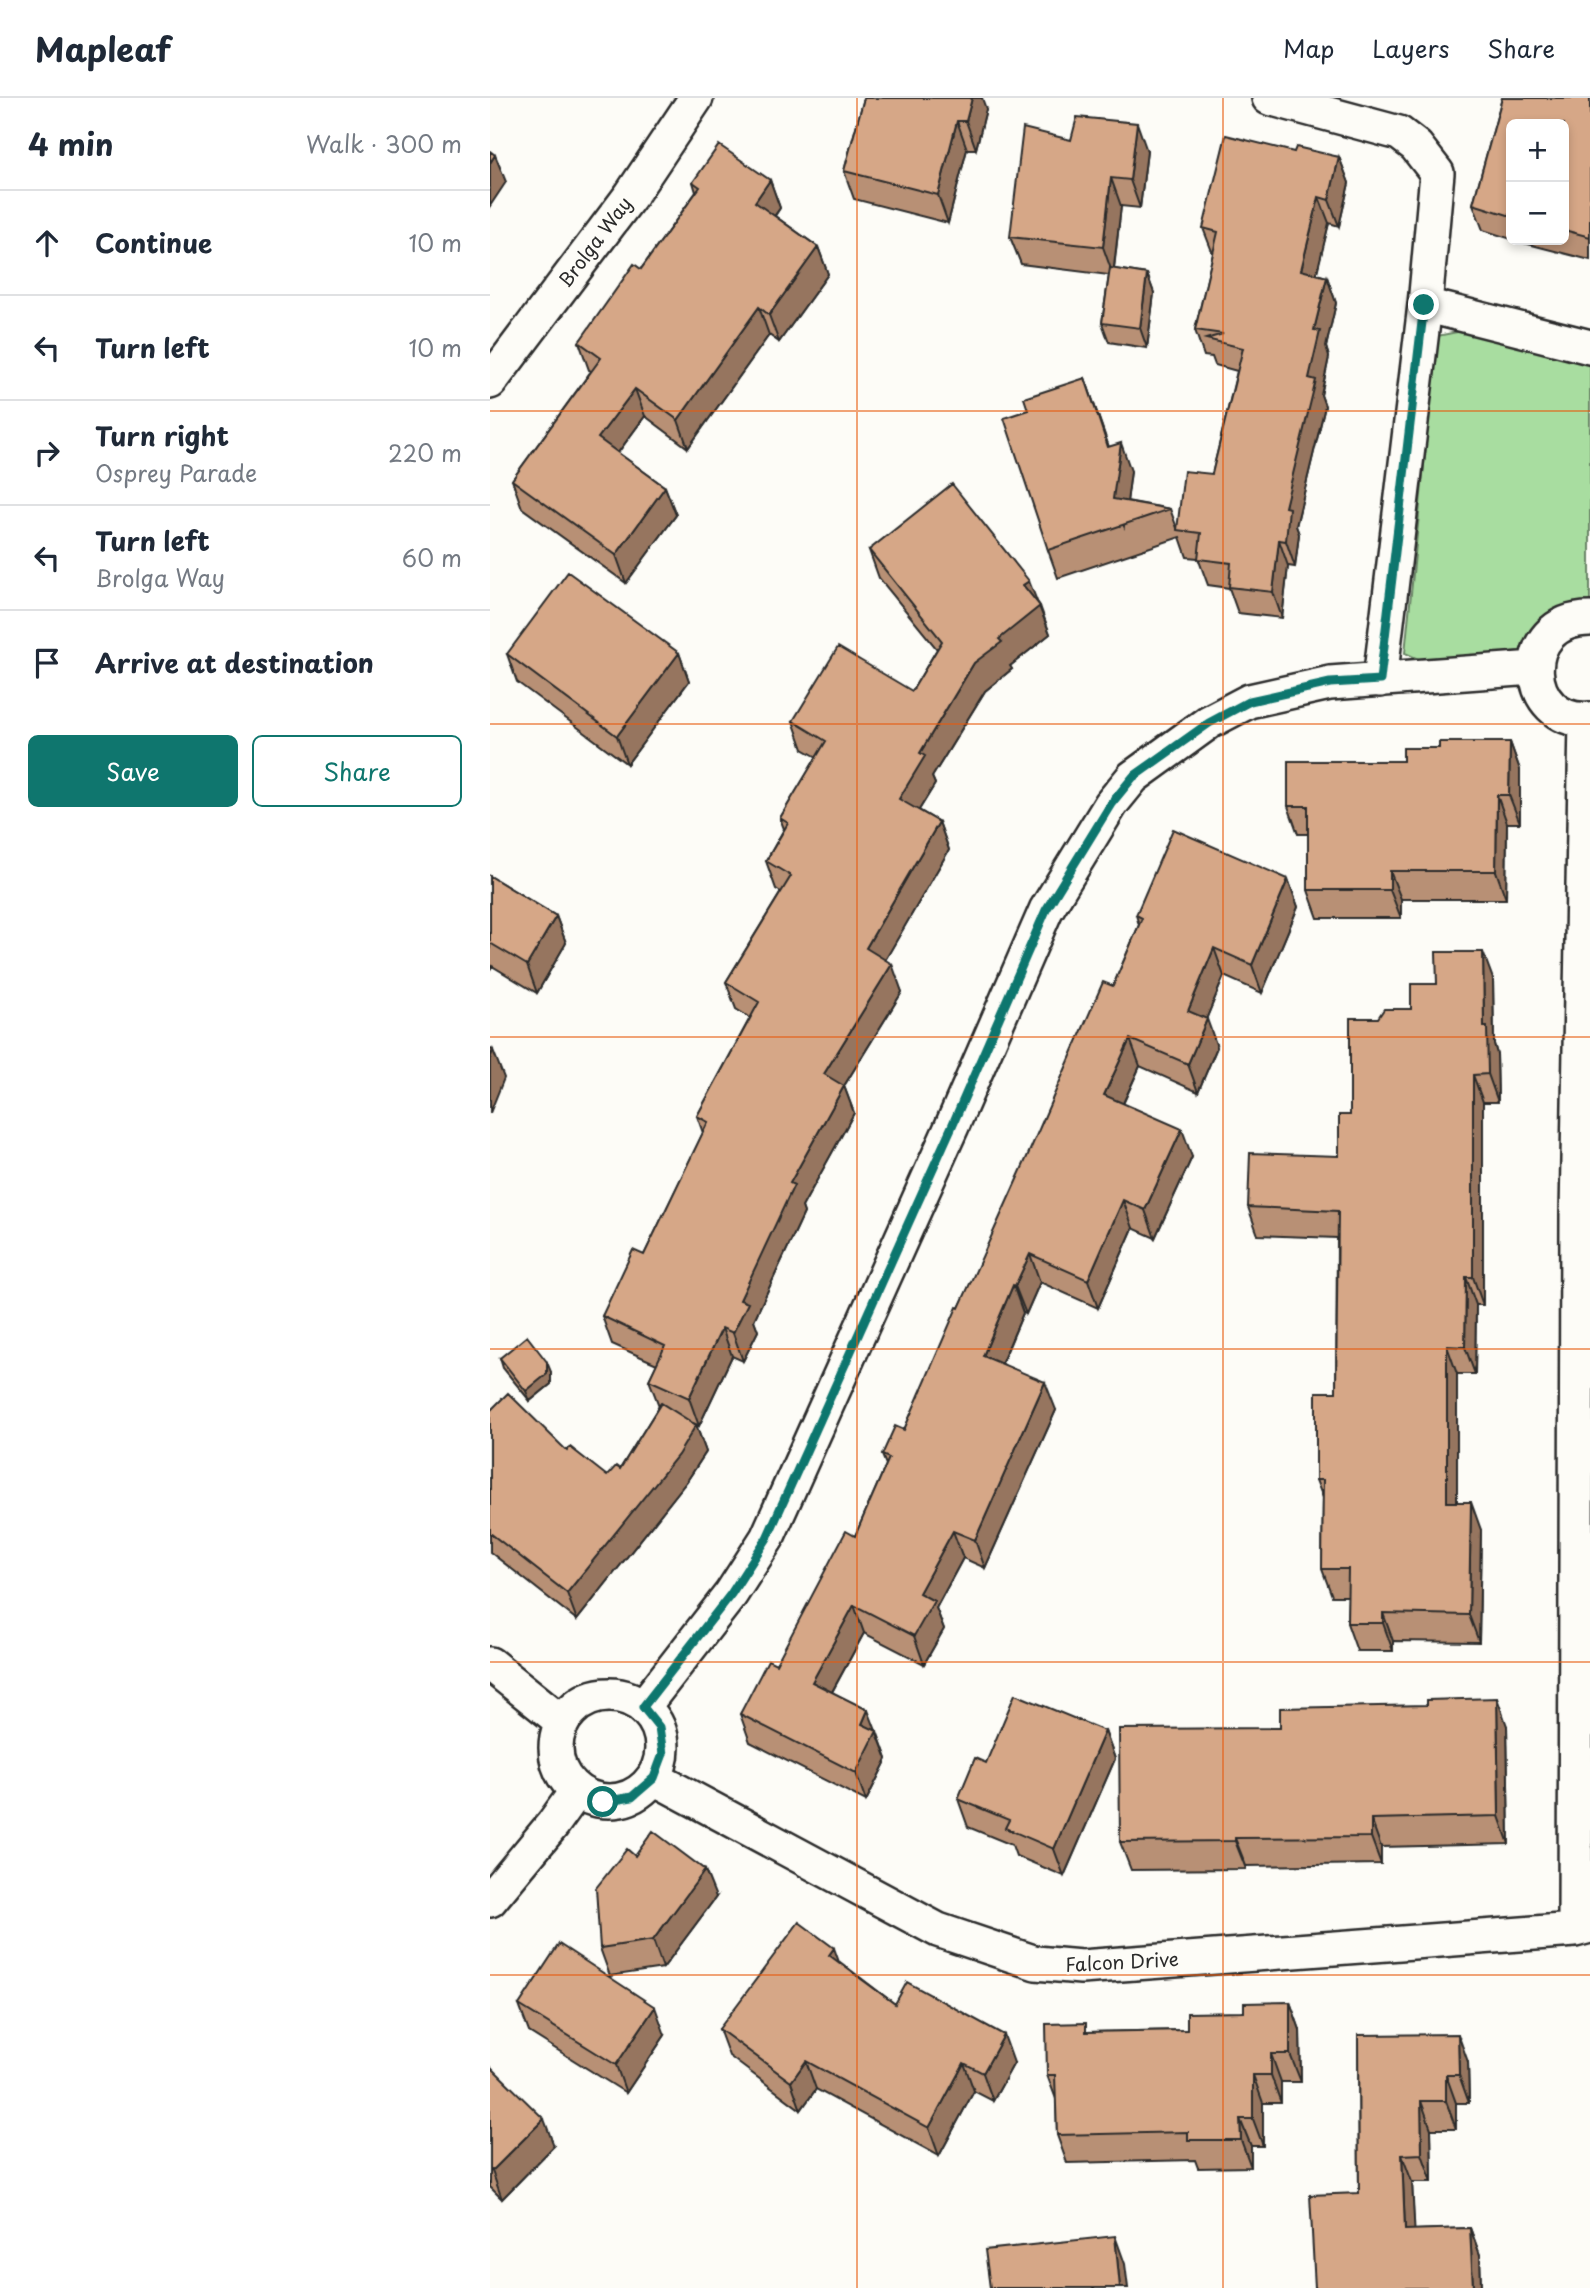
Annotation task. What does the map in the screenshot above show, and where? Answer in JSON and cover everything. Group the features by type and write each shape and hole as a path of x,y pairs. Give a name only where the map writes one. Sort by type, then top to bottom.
{"street":[{"name":"Brolga Way","path":"490,382 631,195 696,98"},
{"path":"1269,98 1399,133 1416,145 1437,173 1380,680"},
{"path":"1424,305 1590,347"},
{"path":"1582,1928 1577,1213 1588,719 1570,717 1556,710 1544,698 1537,684 1535,668 1539,649 1551,632 1568,622 1590,619"},
{"path":"643,1707 731,1594 767,1538 1046,910 1111,804 1133,777 1209,723 1250,701 1330,683 1535,668"},
{"path":"490,1664 561,1721"},
{"path":"614,1695 643,1707 659,1727 663,1754 654,1778 632,1797 603,1802 576,1792 559,1772 554,1746 561,1721 584,1700 614,1695"},
{"name":"Falcon Drive","path":"654,1778 938,1930 1036,1963 1081,1967 1582,1928"},
{"path":"490,1900 576,1792"}],"green space":[{"path":"1462,331 1590,365 1590,604 1526,650 1427,663 1405,653 1437,336"}],"building":[{"path":"864,98 972,98 966,121 957,121 938,195 844,171"},
{"path":"1502,98 1590,98 1590,237 1569,231 1569,119 1506,119 1506,214 1473,204"},
{"path":"1077,117 1137,123 1130,180 1111,178 1103,247 1010,237 1023,128 1071,140"},
{"path":"1226,135 1294,152 1296,147 1339,157 1329,200 1319,197 1301,270 1327,277 1314,330 1320,331 1309,378 1316,380 1285,507 1289,508 1286,541 1279,540 1273,592 1229,587 1231,563 1198,559 1201,533 1177,530 1184,471 1212,474 1243,348 1206,339 1223,334 1195,330 1218,232 1203,228"},
{"path":"719,145 770,180 755,202 818,247 769,315 759,307 678,420 635,389 598,438 665,487 616,555 512,480 601,358 579,342 634,264 641,269 700,187 693,182"},
{"path":"1110,268 1147,274 1140,328 1102,323"},
{"path":"1085,378 1108,447 1121,443 1113,499 1170,509 1048,550 1004,418 1028,410 1024,398"},
{"path":"952,484 1029,581 1023,585 1040,606 999,639 1002,642 974,663 920,753 925,756 899,799 939,822 866,948 892,964 824,1074 844,1086 790,1183 794,1185 740,1300 748,1303 733,1333 722,1328 689,1398 649,1380 665,1346 602,1316 633,1250 644,1255 708,1122 697,1116 759,1002 726,982 791,876 766,861 788,823 780,818 826,741 793,721 838,647 912,691 942,641 869,550"},
{"path":"568,572 679,653 617,736 507,654"},
{"path":"1439,742 1510,742 1509,795 1497,795 1496,871 1390,871 1390,890 1308,890 1308,806 1288,806 1288,761 1403,761 1403,748 1439,748"},
{"path":"1173,829 1288,879 1252,965 1214,948 1188,1011 1207,1019 1188,1064 1130,1039 1104,1095 1182,1129 1145,1210 1123,1200 1088,1280 1030,1254 1015,1286 1013,1285 983,1356 1045,1382 975,1540 953,1531 919,1593 934,1601 914,1636 854,1605 812,1682 868,1710 862,1724 877,1731 856,1773 740,1714 768,1660 776,1664 846,1531 855,1536 889,1458 882,1455 895,1426 904,1430 1103,982 1113,986 1142,918 1136,915"},
{"path":"490,876 556,916 527,965 490,943"},
{"path":"1436,952 1483,952 1484,1027 1487,1027 1488,1074 1473,1075 1473,1277 1466,1277 1465,1347 1447,1346 1447,1502 1471,1502 1469,1615 1383,1613 1383,1623 1347,1623 1348,1569 1322,1569 1323,1480 1316,1480 1316,1392 1336,1392 1338,1211 1248,1207 1250,1153 1339,1156 1339,1115 1350,1115 1350,1018 1378,1018 1384,1009 1411,1009 1411,984 1437,984"},
{"path":"527,1336 547,1362 547,1374 526,1391 500,1358"},
{"path":"508,1393 567,1451 570,1447 607,1476 616,1466 620,1469 661,1403 696,1425 678,1455 567,1593 490,1533 490,1411"},
{"path":"1015,1694 1105,1731 1054,1849 1005,1828 1009,1820 958,1799 975,1758 986,1763"},
{"path":"1497,1698 1499,1816 1371,1819 1371,1837 1120,1842 1119,1729 1280,1728 1280,1708 1427,1705 1427,1700"},
{"path":"653,1831 705,1870 653,1940 600,1948 596,1888 627,1849 635,1856"},
{"path":"799,1922 834,1948 829,1955 895,2004 907,1982 1004,2035 983,2073 964,2063 929,2128 806,2061 791,2082 719,2029"},
{"path":"559,1944 655,2007 616,2065 519,2005"},
{"path":"1290,2002 1290,2054 1271,2054 1271,2075 1253,2075 1253,2119 1240,2119 1241,2140 1188,2140 1188,2132 1057,2135 1055,2075 1047,2075 1046,2024 1086,2023 1086,2032 1187,2030 1187,2013 1244,2012 1244,2003"},
{"path":"1458,2034 1459,2075 1446,2075 1446,2101 1421,2101 1422,2154 1402,2155 1405,2230 1470,2228 1473,2288 1315,2288 1310,2195 1359,2193 1358,2035"},
{"path":"490,2066 544,2119 492,2171 490,2169"},
{"path":"1115,2236 1120,2288 990,2288 985,2250"}],"route":[{"path":"603,1802 632,1797 654,1778 663,1754 659,1727 643,1707 731,1594 767,1538 1046,910 1111,804 1133,777 1209,723 1250,701 1330,683 1380,680 1424,305"}]}
